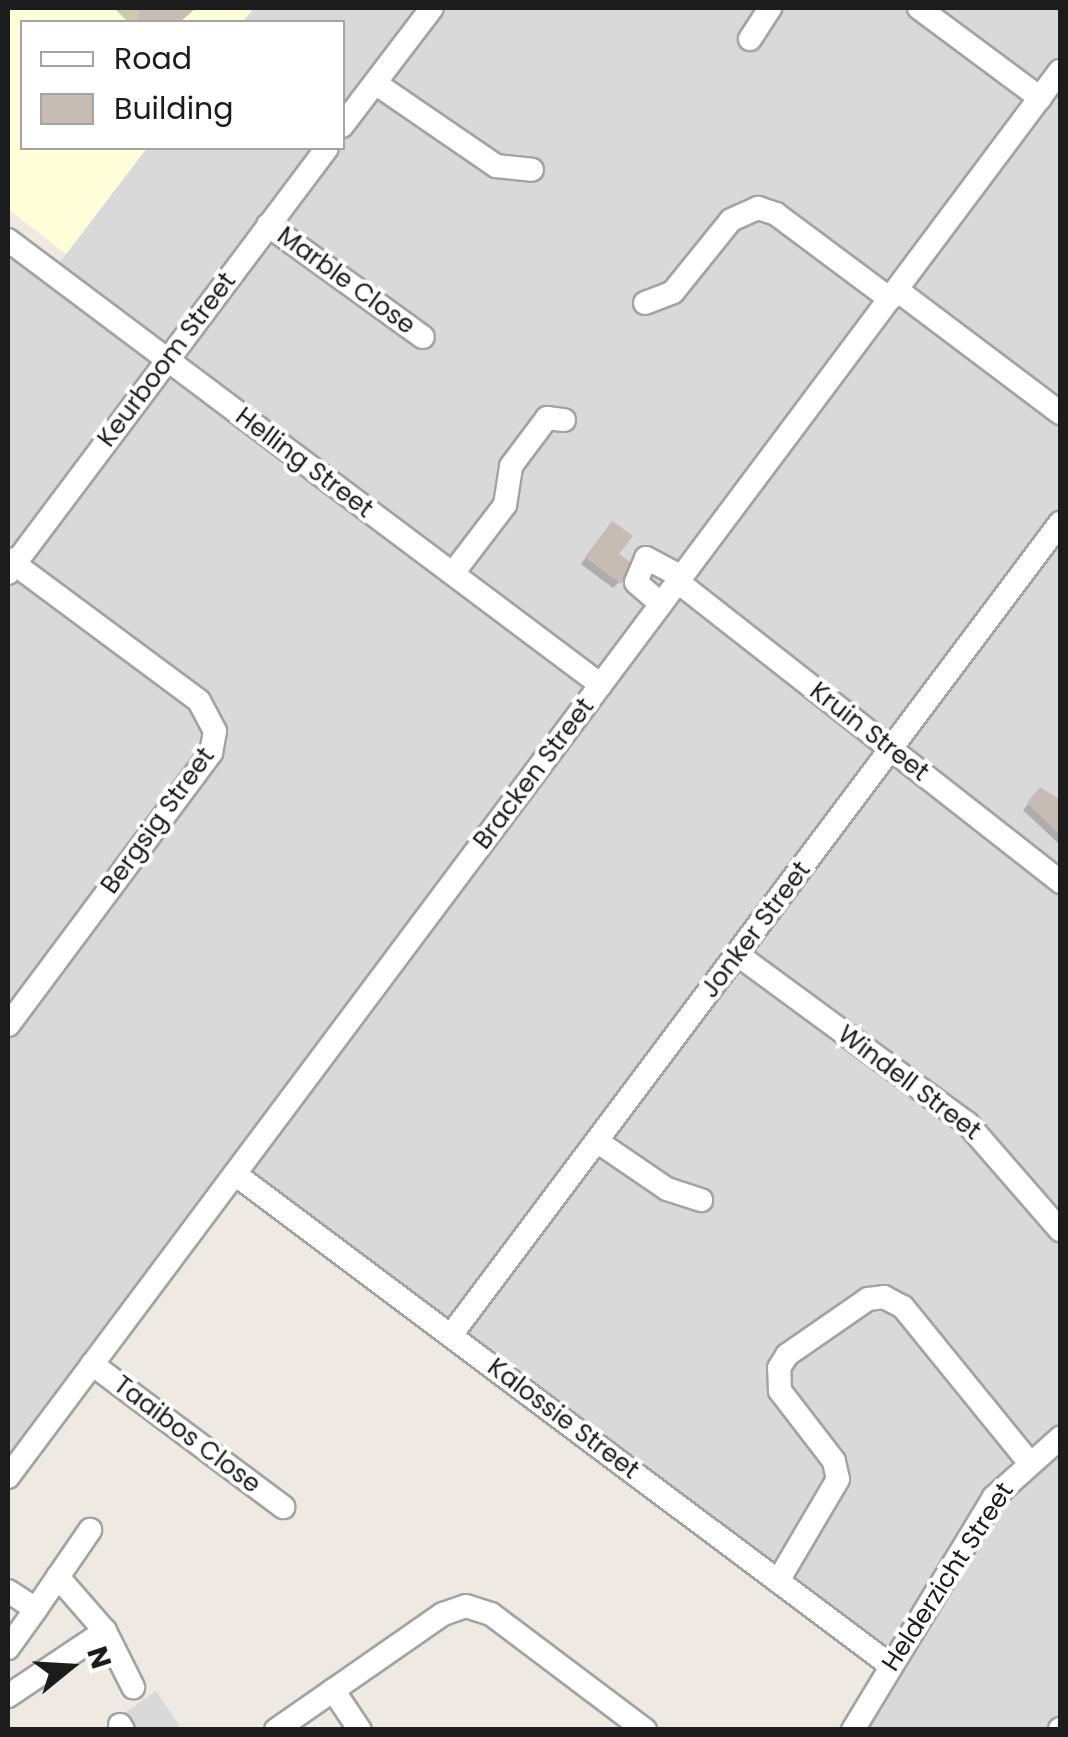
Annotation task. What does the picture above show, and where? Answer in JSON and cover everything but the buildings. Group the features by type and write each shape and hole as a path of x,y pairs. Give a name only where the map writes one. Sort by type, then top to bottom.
{"street":[{"path":"345,122 432,8"},
{"path":"750,40 770,8"},
{"path":"919,8 1040,98"},
{"name":"Bracken Street","path":"8,1477 1060,71"},
{"path":"375,83 496,166 532,170"},
{"name":"Keurboom Street","path":"10,565 324,150"},
{"path":"645,303 673,292 731,220 758,208 776,214 1060,413"},
{"name":"Marble Close","path":"268,225 422,337"},
{"name":"Helling Street","path":"8,240 600,685"},
{"path":"453,573 505,505 511,466 548,418 564,420"},
{"name":"Jonker Street","path":"451,1336 1060,523"},
{"path":"661,604 636,582 646,558 680,580"},
{"name":"Bergsig Street","path":"8,1025 211,753 216,731 199,701 10,565"},
{"name":"Kruin Street","path":"680,580 1060,882"},
{"name":"Windell Street","path":"738,955 980,1135 1060,1230"},
{"path":"598,1142 668,1189 701,1200"},
{"name":"Kalossie Street","path":"235,1174 890,1666"},
{"path":"778,1581 838,1479 834,1461 780,1392 779,1368 787,1356 868,1299 890,1299 902,1307 1028,1462"},
{"name":"Taaibos Close","path":"92,1364 283,1507"},
{"name":"Helderzicht Street","path":"853,1730 994,1497 1028,1462 1060,1438"},
{"path":"8,1648 90,1530"},
{"path":"58,1576 106,1631 132,1687"},
{"path":"8,1590 36,1609"},
{"path":"276,1730 443,1614 475,1607 645,1730"},
{"path":"8,1696 106,1631"},
{"path":"333,1690 360,1730"}],"shaded area":[{"path":"8,8 254,8 244,20 20,20 20,150 145,150 66,254 8,209"},
{"path":"254,8 1060,8 1060,1729 852,1729 888,1666 233,1174 8,1475 8,242 51,274 145,150 345,150 345,20 244,20"},
{"path":"156,1691 182,1729 100,1730"}]}
